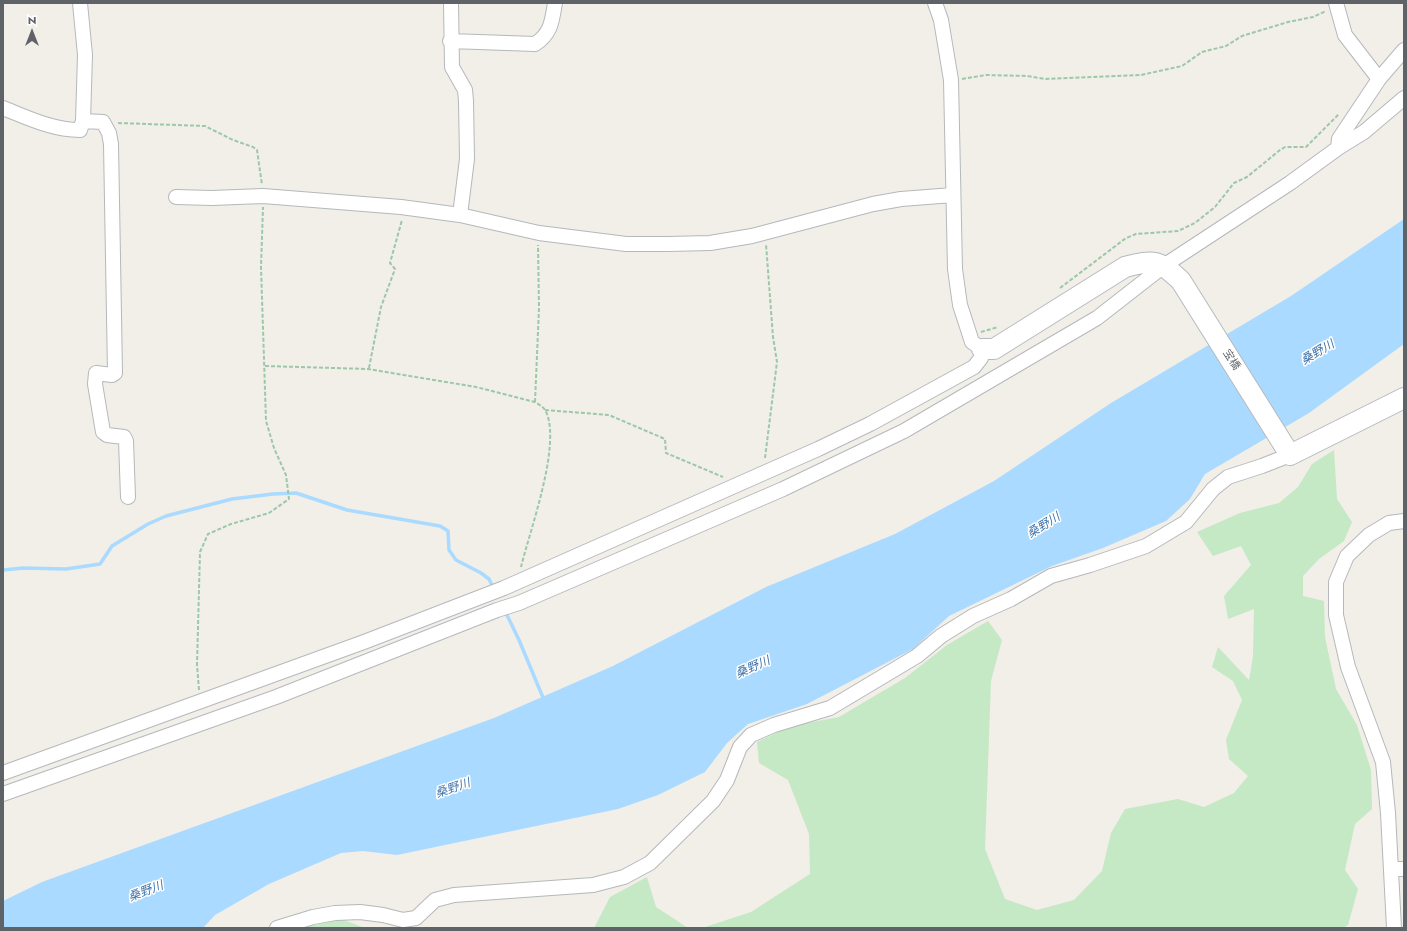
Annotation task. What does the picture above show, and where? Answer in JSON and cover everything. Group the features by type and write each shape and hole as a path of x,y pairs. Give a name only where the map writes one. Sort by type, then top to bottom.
{"street":[{"path":"3,108 49,126 69,130 80,130 83,121 85,55 80,3"},
{"path":"451,3 450,41 452,67 465,90 466,101 467,159 460,215"},
{"path":"450,41 535,44 545,38 551,24 555,3"},
{"path":"3,773 364,642 523,580 764,473 870,424 974,367 981,358 976,342 960,305 955,269 953,195 954,138 951,80 941,20 935,3"},
{"path":"1336,4 1345,35 1379,80"},
{"path":"1338,148 1339,139 1379,80 1404,50"},
{"path":"3,794 276,697 497,610 519,603 783,489 904,431 1097,318 1164,265 1290,183 1338,148 1364,132 1404,98"},
{"path":"83,121 103,122 111,144 115,373 112,375 96,373 95,384 103,432 107,435 124,437 126,441 128,497"},
{"path":"176,198 263,196 401,207 460,215 538,233 626,244 668,244 710,243 752,236 873,204 901,199 953,195"},
{"path":"976,342 994,350 1125,267 1143,262 1164,265"},
{"name":"宝橋","path":"1164,265 1181,282 1286,446"},
{"path":"277,928 313,917 335,913 360,912 384,914 403,920 416,918 435,900 454,895 593,885 624,878 650,863 713,801 727,780 740,747 751,735 774,725 830,708 917,656 941,636 973,616 1011,599 1051,576 1090,565 1146,546 1186,522 1213,489 1228,477 1262,466 1286,446 1404,398"},
{"path":"1394,928 1398,869 1383,762 1348,667 1336,616 1336,582 1347,556 1369,536 1389,523 1404,521"}],"path":[{"path":"951,80 986,76 1027,76 1045,79 1141,76 1182,66 1202,52 1226,46 1242,36 1288,22 1313,17 1336,4"},
{"path":"1059,289 1126,238 1136,234 1178,231 1195,223 1215,207 1234,183 1246,177 1285,147 1306,147 1344,109"},
{"path":"103,122 205,126 232,140 253,147 258,155 263,196 261,267 266,366 266,420 274,448 286,475 289,499 270,513 231,524 208,534 200,552 197,665 198,686 202,700"},
{"path":"368,369 381,306 395,270 390,263 402,220 401,207"},
{"path":"764,473 777,362 773,337 765,232"},
{"path":"534,402 538,308 538,233"},
{"path":"976,342 1005,325"},
{"path":"266,366 368,369 476,388 534,402 545,410 548,415 550,440 548,466 521,569 523,580"},
{"path":"545,410 609,415 665,439 666,453 739,484"}],"green space":[{"path":"1334,450 1337,499 1352,522 1344,541 1319,559 1303,576 1303,596 1324,601 1325,637 1336,689 1357,725 1371,770 1372,809 1355,824 1345,870 1358,889 1348,925 1343,928 702,928 751,912 810,874 809,834 788,780 759,763 757,742 791,726 839,717 905,678 947,645 988,621 1002,640 991,681 985,849 1005,899 1037,910 1074,900 1102,871 1111,833 1125,809 1178,799 1204,807 1234,793 1248,776 1229,759 1226,740 1242,700 1233,681 1212,667 1218,647 1249,680 1253,656 1254,609 1228,619 1224,596 1251,565 1241,546 1213,556 1197,532 1240,513 1279,503 1298,487 1312,464"},
{"path":"647,877 656,907 688,928 594,928 610,897"},
{"path":"341,919 365,928 303,928"}],"water":[{"name":"桑野川","path":"1404,219 1404,344 1309,413 1205,474 1190,499 1166,521 1103,548 1052,566 949,616 913,649 807,704 748,724 727,743 705,772 658,795 618,809 397,855 363,851 341,853 269,884 215,915 203,928 3,928 3,901 42,882 494,718 613,666 766,587 895,534 994,481 1111,403 1291,296"}],"waterway":[{"path":"3,570 23,568 66,569 100,564 112,546 148,524 166,516 232,499 296,493 347,510 440,526 448,531 449,550 456,560 481,573 489,579 494,589"},
{"path":"505,611 544,700"}]}
